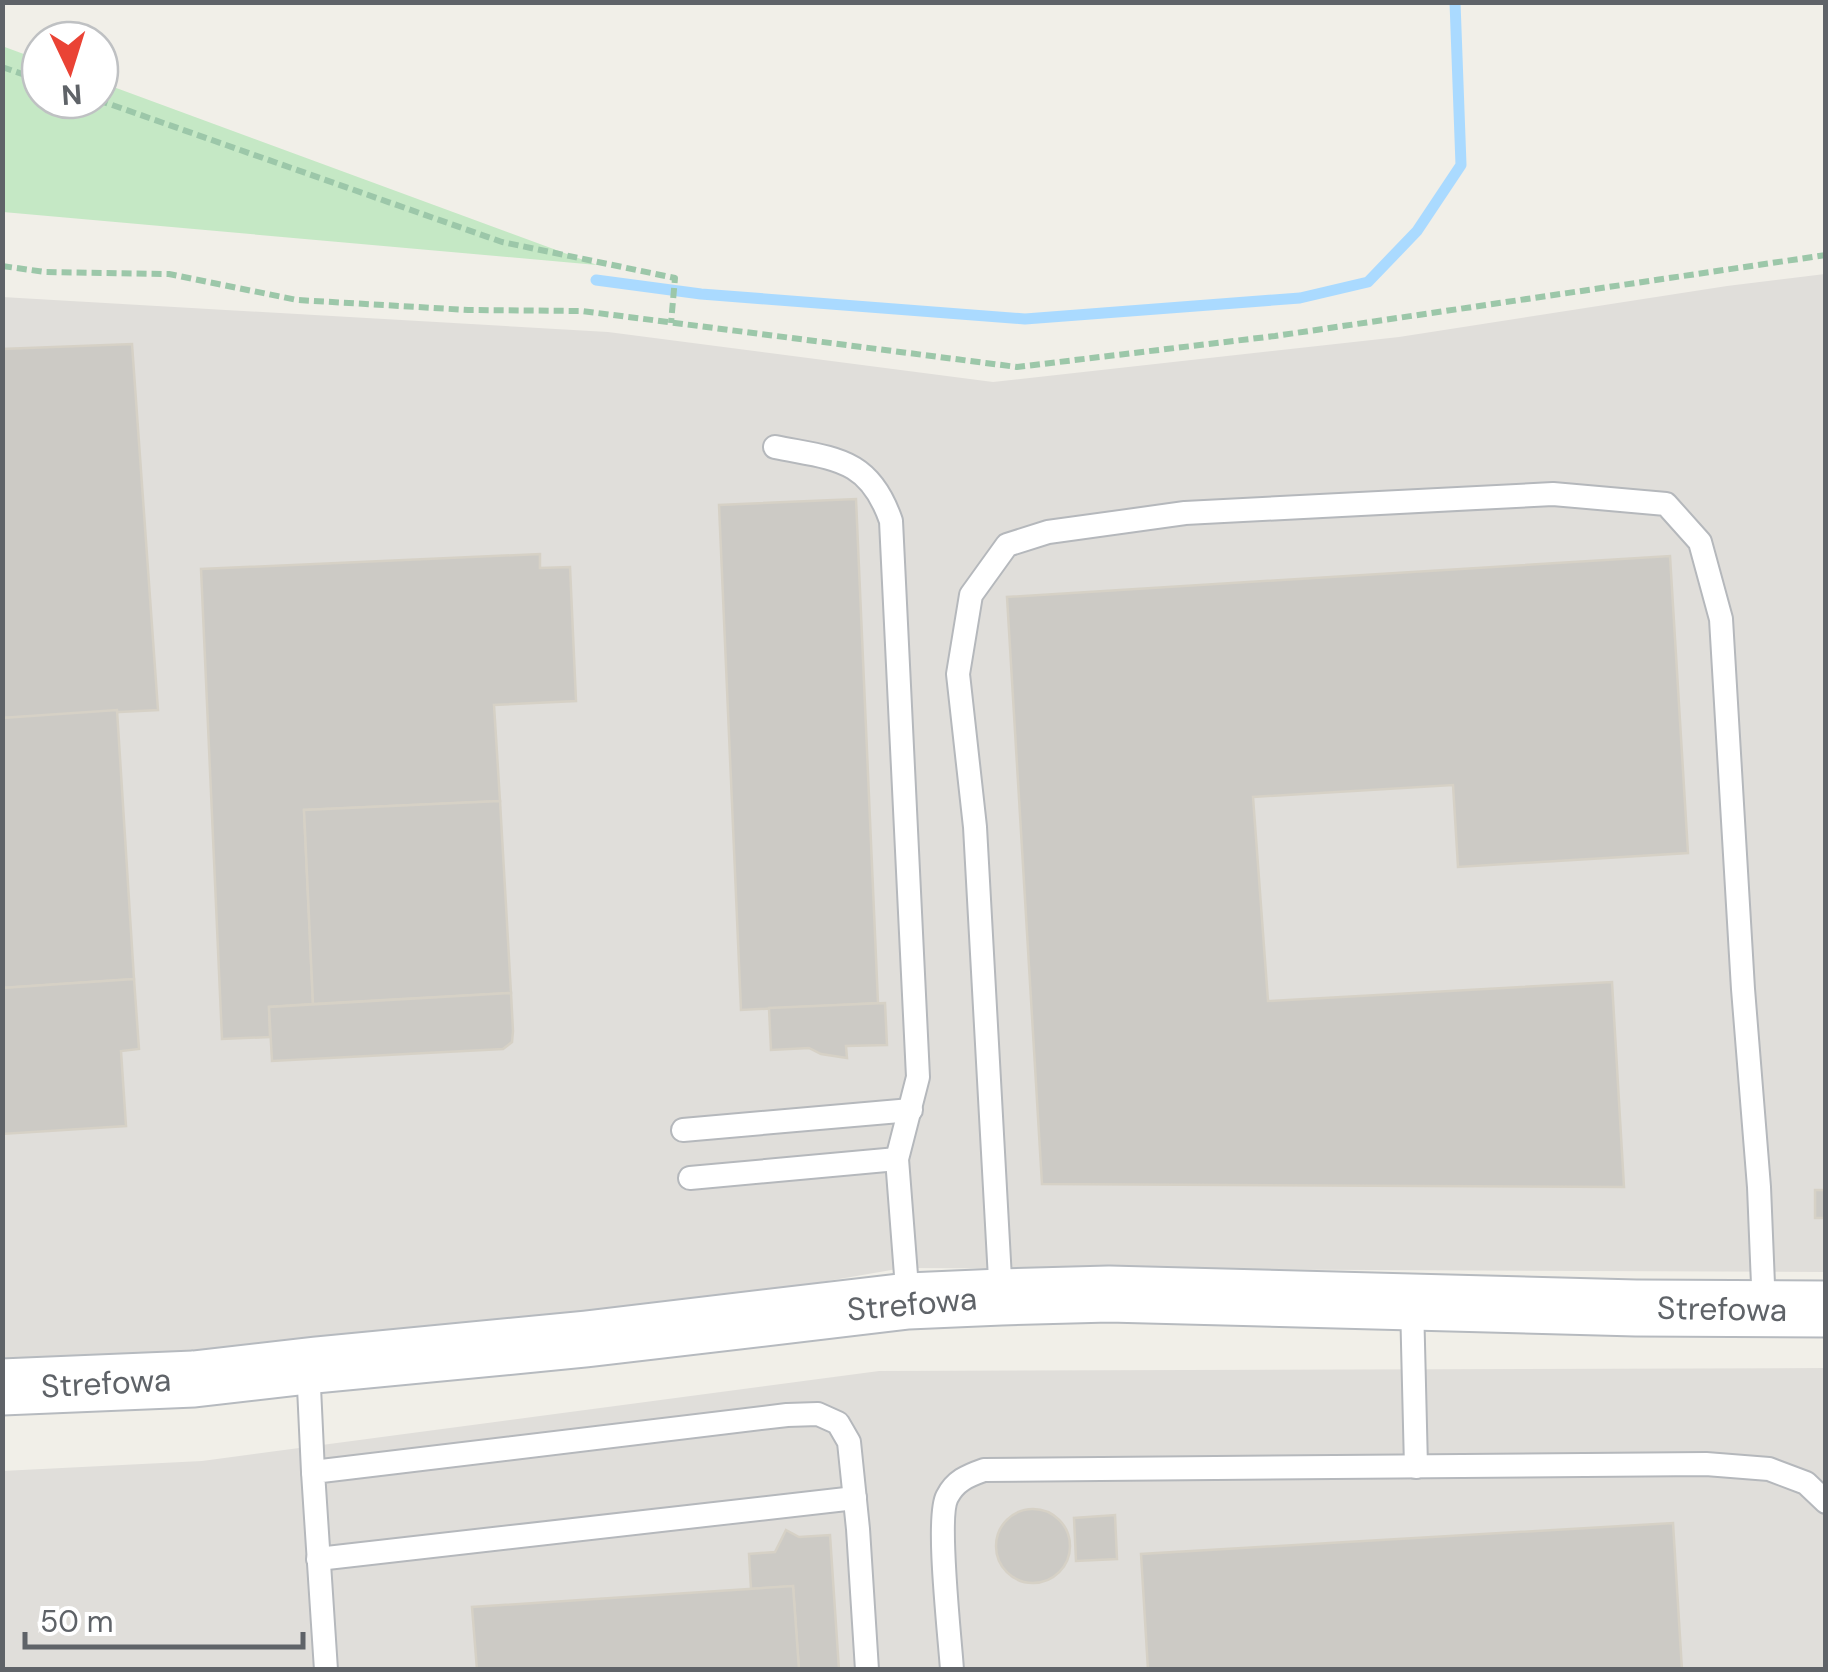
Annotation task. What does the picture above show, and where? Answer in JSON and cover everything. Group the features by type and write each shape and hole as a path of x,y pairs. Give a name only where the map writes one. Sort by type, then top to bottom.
{"street":[{"name":"Strefowa","path":"2,1388 168,1380 586,1340 908,1302 1001,1297 1109,1294 1826,1309"}],"lane":[{"path":"775,446 850,465 866,475 883,498 890,522 918,1077 896,1159 908,1302"},
{"path":"1001,1297 975,827 958,674 971,595 1007,545 1048,532 1185,513 1553,494 1666,504 1700,542 1720,620 1760,1188 1764,1310"},
{"path":"683,1130 910,1110"},
{"path":"690,1178 896,1159"},
{"path":"1412,1303 1416,1466"},
{"path":"308,1366 326,1670"},
{"path":"313,1472 818,1414 838,1423 849,1442 868,1670"},
{"path":"952,1670 942,1528 945,1500 961,1478 984,1470 1706,1464 1769,1469 1806,1482 1826,1502"},
{"path":"318,1559 855,1498"}],"path":[{"path":"120,108 502,242 675,278 671,322"},
{"path":"2,266 45,272 169,274 297,300 468,310 582,311 1017,367 1274,336 1826,255"}],"shaded area":[{"path":"1825,274 1825,1272 903,1268 530,1332 3,1368 2,297 608,332 993,382 1399,337"},
{"path":"1825,1368 1825,1669 3,1669 2,1471 202,1461 879,1371"}],"green space":[{"path":"2,46 20,53 20,120 120,120 120,89 597,265 3,212"}],"building":[{"path":"132,344 158,710 2,718 2,349"},
{"path":"856,499 878,1003 741,1010 719,505"},
{"path":"540,554 540,568 570,567 576,701 494,705 500,801 304,810 313,1004 269,1007 270,1037 222,1039 201,569"},
{"path":"1670,556 1688,853 1458,867 1453,785 1253,797 1268,1001 1612,982 1624,1187 1042,1184 1007,597"},
{"path":"117,710 134,979 2,988 2,718"},
{"path":"500,801 511,993 313,1004 304,810"},
{"path":"134,979 139,1049 121,1051 126,1126 2,1134 2,988"},
{"path":"511,993 512,1042 503,1049 272,1061 269,1007"},
{"path":"885,1003 887,1045 846,1046 847,1058 809,1048 771,1050 769,1008"},
{"path":"1815,1190 1826,1190 1826,1218 1815,1218"},
{"path":"1033,1509 1059,1520 1070,1546 1059,1572 1033,1583 1007,1572 996,1546 1007,1520"},
{"path":"1115,1515 1117,1559 1076,1561 1074,1518"},
{"path":"1673,1523 1682,1670 1148,1670 1141,1554"},
{"path":"786,1530 799,1537 830,1535 839,1670 799,1670 793,1586 751,1589 749,1554 775,1552"},
{"path":"793,1586 799,1670 477,1670 472,1607"}],"waterway":[{"path":"596,280 701,294 1025,319 1300,298 1368,282 1417,231 1461,165 1455,2"}]}
